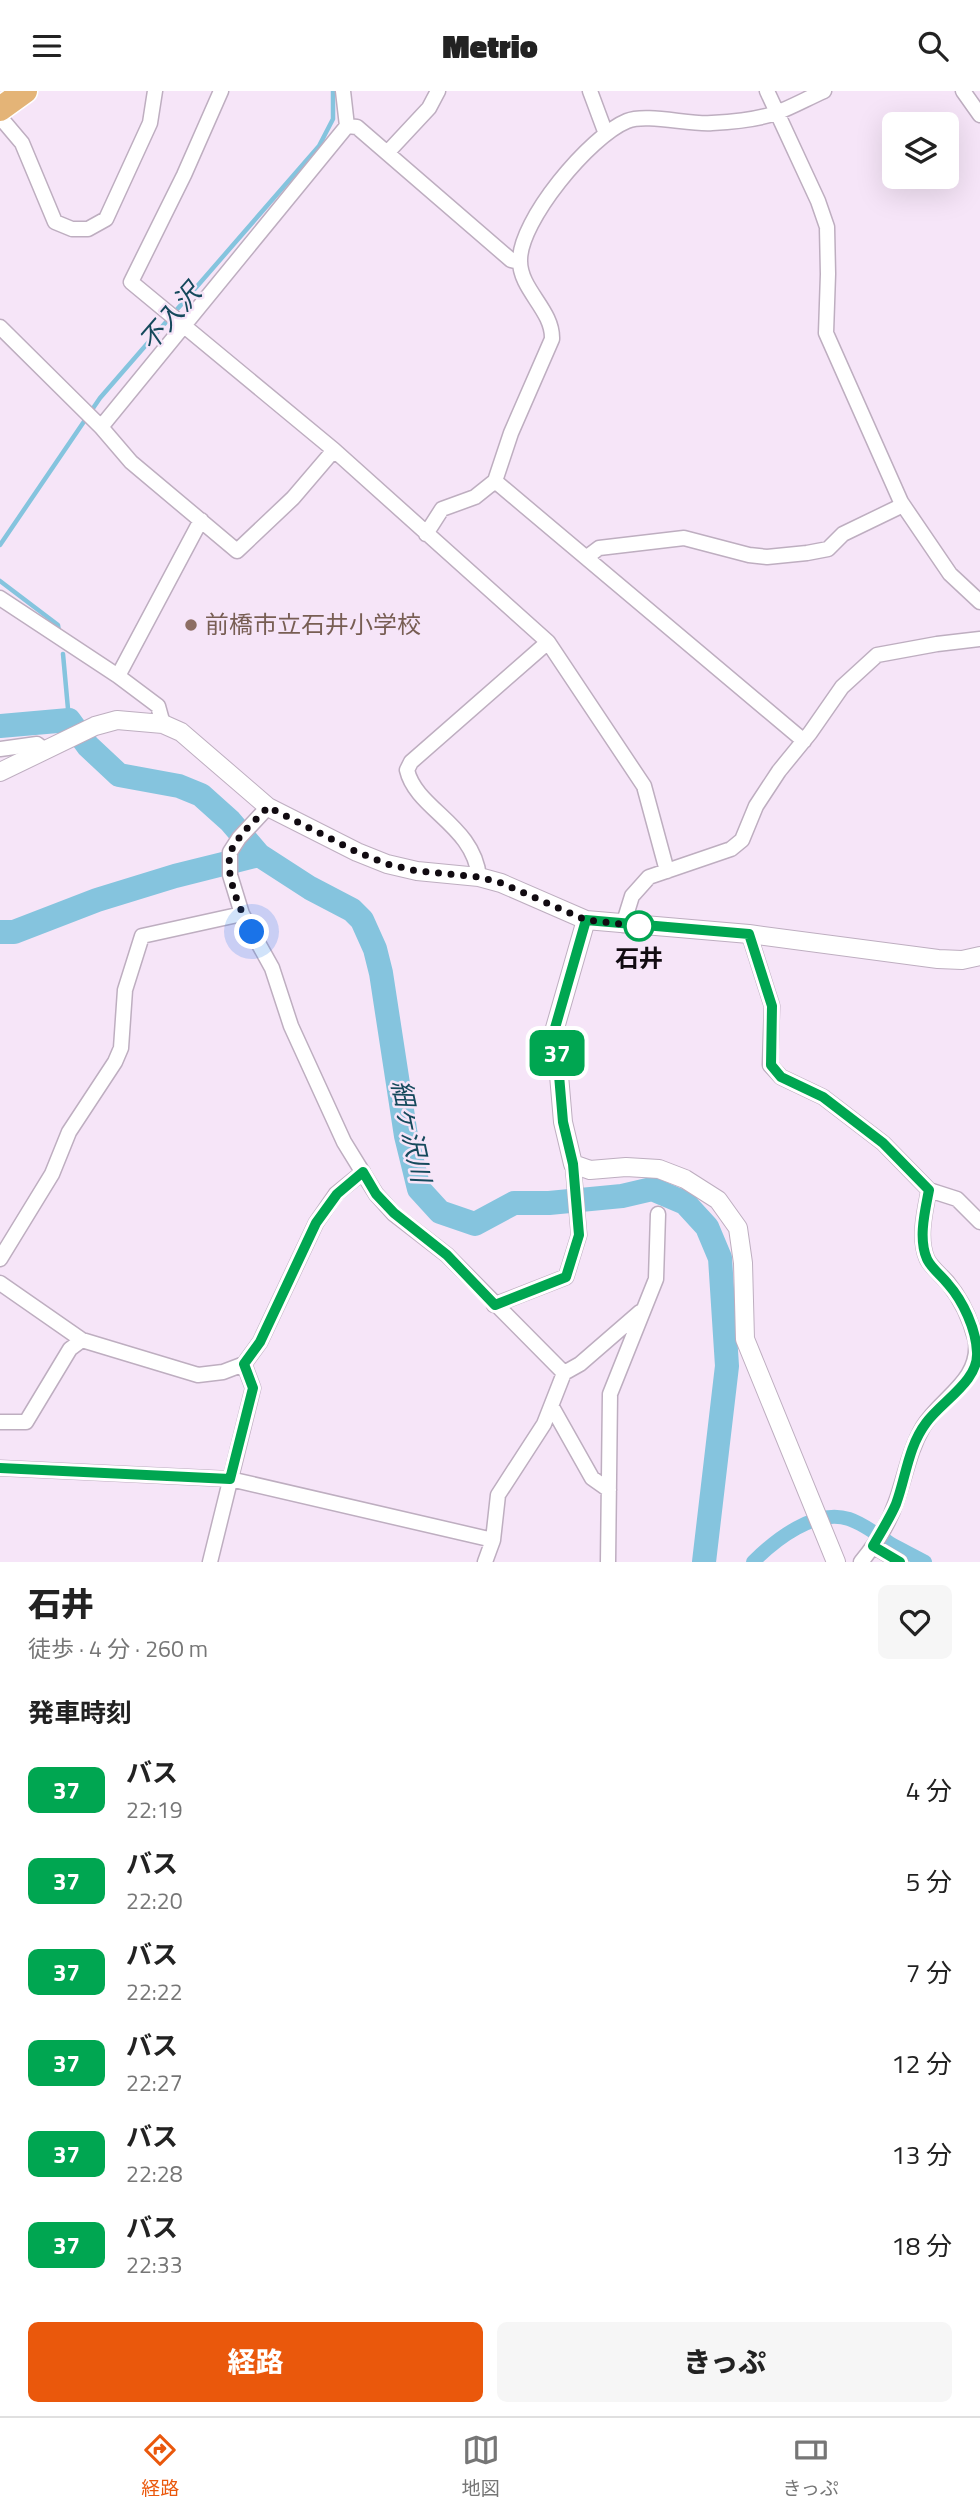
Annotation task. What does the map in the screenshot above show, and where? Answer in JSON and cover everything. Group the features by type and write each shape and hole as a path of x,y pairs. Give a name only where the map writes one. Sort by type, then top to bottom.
{"highway":[{"path":"0,109 25,91"}],"street":[{"path":"0,117 22,143 55,222 72,229 88,229 106,219 150,123 155,91"},
{"path":"220,91 184,174 131,282 334,450 548,642 644,786 667,871"},
{"path":"92,419 184,327 347,126 343,91"},
{"path":"387,153 429,108 438,91"},
{"path":"590,91 606,134"},
{"path":"767,91 827,226 827,333 885,470 903,505 950,574 980,602"},
{"path":"426,534 442,509 475,497 495,481 511,433 551,339 549,323 519,263 523,245 543,202 580,157 606,134 629,120 638,118 711,123 776,113 824,91"},
{"path":"963,91 980,115"},
{"path":"347,126 357,127 511,260 519,263"},
{"path":"0,327 92,419 131,463 237,551 293,498 334,450"},
{"path":"495,481 804,741"},
{"path":"587,557 599,548 684,538 750,555 767,557 807,554 828,549 843,534 903,505"},
{"path":"118,676 201,520"},
{"path":"0,598 118,676 158,706 163,724"},
{"path":"623,925 632,896 649,877 731,849 742,840 756,806 779,771 842,687 877,655 980,639"},
{"path":"479,877 477,861 457,830 410,782 407,770 411,762 548,642"},
{"path":"0,772 95,726 117,720 163,724 181,732 268,807 357,852 387,864 417,871 479,877 501,883 586,920 749,934 937,959 962,960 980,956"},
{"path":"0,749 37,744 45,750"},
{"path":"268,807 239,838 230,852 230,875 242,914 272,968 291,1026 344,1142 376,1194 394,1213 447,1255 564,1373"},
{"path":"0,1259 52,1174 69,1132 115,1062 121,1048 125,990 142,936 242,914"},
{"path":"495,1305 566,1277 579,1235 573,1173 563,1122 555,1028 586,920"},
{"path":"749,934 772,1006 771,1065 781,1077 823,1097 883,1143 929,1190 957,1199 977,1215"},
{"path":"573,1173 626,1167 659,1169 685,1179 718,1200 738,1228 743,1263 745,1339 836,1562"},
{"path":"0,1283 82,1340 198,1375 223,1372 244,1364 260,1342 316,1223 337,1194 363,1172"},
{"path":"861,1562 873,1546 895,1505 910,1452 924,1425 945,1400 964,1385 974,1371 978,1355 976,1340 963,1306 928,1259 923,1226 929,1190"},
{"path":"608,1562 610,1394 656,1279 658,1213"},
{"path":"485,1562 493,1540 498,1495 544,1424 564,1373 580,1364 645,1306"},
{"path":"0,1422 26,1422 70,1349 82,1340"},
{"path":"209,1562 253,1388 244,1364"},
{"path":"552,1407 592,1478 609,1490"},
{"path":"0,1468 230,1479 493,1540"},
{"path":"873,1546 900,1562"}],"waterway":[{"name":"不入沢","path":"0,545 100,398 319,146 333,119 333,91"},
{"name":"不入沢","path":"0,581 58,625 59,631"},
{"name":"不入沢","path":"63,654 69,720"},
{"name":"細ヶ沢川","path":"0,726 69,720 88,746 119,775 179,786 201,795 230,821 259,855 310,888 352,910 362,920 375,949 381,973 406,1136 419,1189 440,1212 475,1224 514,1203 549,1203 622,1196 652,1189 685,1203 707,1227 720,1258 727,1366 704,1562"},
{"name":"細ヶ沢川","path":"0,932 14,932 97,900 175,876 259,855"},
{"path":"753,1562 796,1528 823,1518 836,1517 860,1524 925,1562"}],"bus line":[{"name":"37","path":"0,1468 230,1479 253,1388 244,1364 260,1342 316,1223 337,1194 363,1172 376,1194 394,1213 447,1255 495,1305 566,1277 579,1235 573,1164 563,1122 555,1028 586,920 749,934 772,1006 771,1065 781,1077 823,1097 883,1143 929,1190 923,1236 928,1259 963,1306 976,1340 978,1355 974,1371 964,1385 945,1400 924,1425 910,1452 895,1505 873,1546 900,1562"}],"place":[{"name":"前橋市立石井小学校","path":"191,625"},
{"name":"石井","path":"639,926"}],"route":[{"path":"252,932 242,914 230,875 230,852 239,838 268,807 357,852 387,864 417,871 479,877 501,883 586,920 648,927 639,926"}]}
